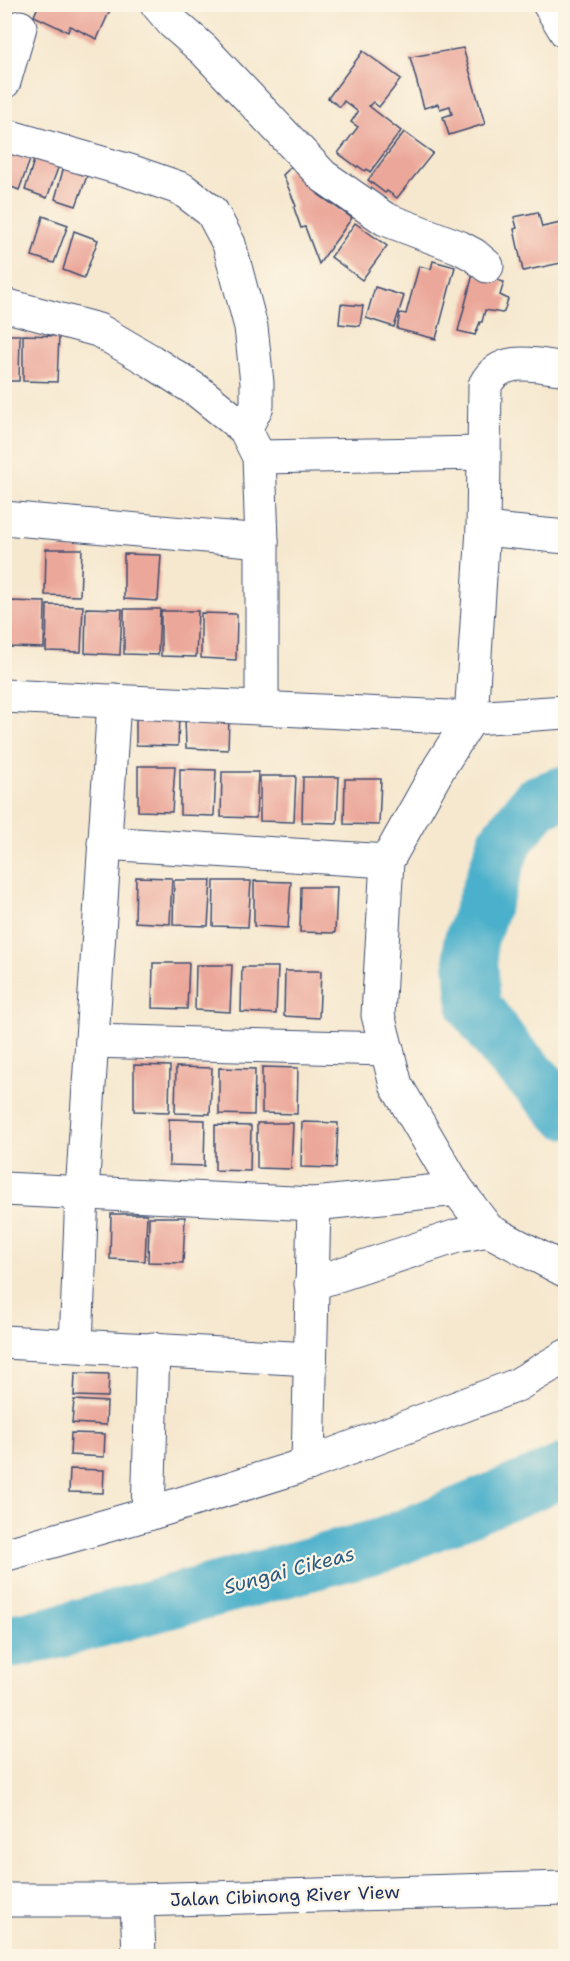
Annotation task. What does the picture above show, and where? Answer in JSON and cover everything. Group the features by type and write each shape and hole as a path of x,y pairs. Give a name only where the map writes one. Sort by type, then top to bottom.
{"street":[{"path":"157,4 173,23 204,50 323,176 385,219 459,247 488,266"},
{"path":"549,4 566,32"},
{"path":"4,82 21,27"},
{"path":"4,135 130,171 182,189 212,212 230,244 251,327 257,383 257,406 252,443 262,541 262,708"},
{"path":"4,305 98,330 199,392 252,443 483,453"},
{"path":"566,369 523,363 509,364 489,376 484,385 483,529 471,718 439,768 387,861 378,1015 396,1085 457,1189 488,1230 566,1271"},
{"path":"4,518 262,541"},
{"path":"483,529 566,537"},
{"path":"4,696 471,718 566,712"},
{"path":"76,1345 82,1193 114,701"},
{"path":"104,843 387,861"},
{"path":"92,1041 387,1049"},
{"path":"4,1189 314,1204 457,1189"},
{"path":"308,1464 314,1204"},
{"path":"311,1284 457,1236 488,1230"},
{"path":"4,1342 310,1359"},
{"path":"148,1514 153,1349"},
{"path":"4,1555 148,1514 308,1464 518,1385 566,1356"},
{"name":"Jalan Cibinong River View","path":"4,1900 136,1900 566,1888"},
{"path":"136,1900 139,1956"}],"building":[{"path":"39,4 103,4 111,8 97,39 70,26 68,32 34,16"},
{"path":"463,48 485,124 449,135 443,117 452,114 450,106 440,109 438,104 424,108 410,57"},
{"path":"363,51 401,79 379,107 373,102 369,106 401,131 370,172 357,167 338,153 358,127 351,122 358,112 344,101 340,107 328,98"},
{"path":"404,132 433,153 397,198 387,191 385,193 368,180"},
{"path":"9,143 33,152 19,190 4,184 4,159"},
{"path":"37,150 61,160 47,198 25,190"},
{"path":"66,159 90,168 76,206 55,199"},
{"path":"293,165 319,195 352,218 319,264 305,227 301,228 294,208 296,206 283,175"},
{"path":"538,212 542,227 561,223 566,244 566,262 523,271 514,229 517,228 514,217"},
{"path":"43,216 68,225 54,263 32,256"},
{"path":"355,223 387,246 362,280 331,257"},
{"path":"74,231 98,240 84,278 63,270"},
{"path":"433,261 455,267 436,339 397,329 400,313 406,314 419,266 431,269"},
{"path":"473,274 504,282 500,295 508,299 502,313 485,310 475,335 458,331"},
{"path":"375,287 404,296 394,327 366,318"},
{"path":"341,304 363,306 360,326 339,324"},
{"path":"4,335 20,335 19,381 4,381"},
{"path":"23,335 59,336 57,382 23,381"},
{"path":"46,549 82,549 80,596 45,595"},
{"path":"124,554 161,555 158,601 124,599"},
{"path":"9,601 45,602 44,648 9,647"},
{"path":"47,605 83,606 81,652 46,651"},
{"path":"86,608 122,609 120,655 85,653"},
{"path":"124,609 160,609 158,655 124,654"},
{"path":"161,611 198,611 196,657 161,656"},
{"path":"201,613 237,614 236,660 201,658"},
{"path":"136,714 179,714 178,746 136,745"},
{"path":"185,718 229,718 228,750 186,748"},
{"path":"138,766 175,766 172,812 138,811"},
{"path":"180,769 216,770 214,816 180,815"},
{"path":"222,772 258,772 256,818 221,817"},
{"path":"260,776 296,776 294,822 260,821"},
{"path":"303,777 339,777 337,823 302,822"},
{"path":"345,779 381,779 379,825 344,824"},
{"path":"136,877 172,878 170,924 135,922"},
{"path":"174,880 211,880 208,926 173,925"},
{"path":"214,881 251,881 248,927 213,926"},
{"path":"254,881 291,882 288,928 254,926"},
{"path":"301,887 337,887 335,933 300,932"},
{"path":"153,963 189,963 187,1009 152,1008"},
{"path":"196,965 232,965 230,1012 195,1010"},
{"path":"242,967 278,967 276,1014 241,1012"},
{"path":"285,971 321,971 319,1018 284,1016"},
{"path":"134,1065 170,1066 169,1112 134,1111"},
{"path":"176,1067 212,1068 210,1114 175,1113"},
{"path":"262,1067 298,1068 297,1114 262,1113"},
{"path":"219,1068 255,1069 254,1115 219,1114"},
{"path":"169,1119 205,1120 204,1166 169,1165"},
{"path":"302,1122 338,1123 336,1168 301,1167"},
{"path":"257,1123 293,1123 291,1169 257,1168"},
{"path":"215,1125 251,1126 250,1171 215,1170"},
{"path":"111,1214 147,1214 145,1261 110,1259"},
{"path":"149,1217 185,1217 183,1263 148,1262"},
{"path":"75,1373 109,1374 108,1397 74,1396"},
{"path":"74,1400 107,1402 106,1425 72,1423"},
{"path":"71,1433 105,1434 104,1457 70,1455"},
{"path":"70,1469 104,1470 103,1493 69,1492"}],"waterway":[{"name":"Sungai Cikeas","path":"566,792 537,802 505,842 470,943 474,1006 508,1052 566,1112"},
{"name":"Sungai Cikeas","path":"4,1642 49,1634 385,1544 566,1470"}]}
